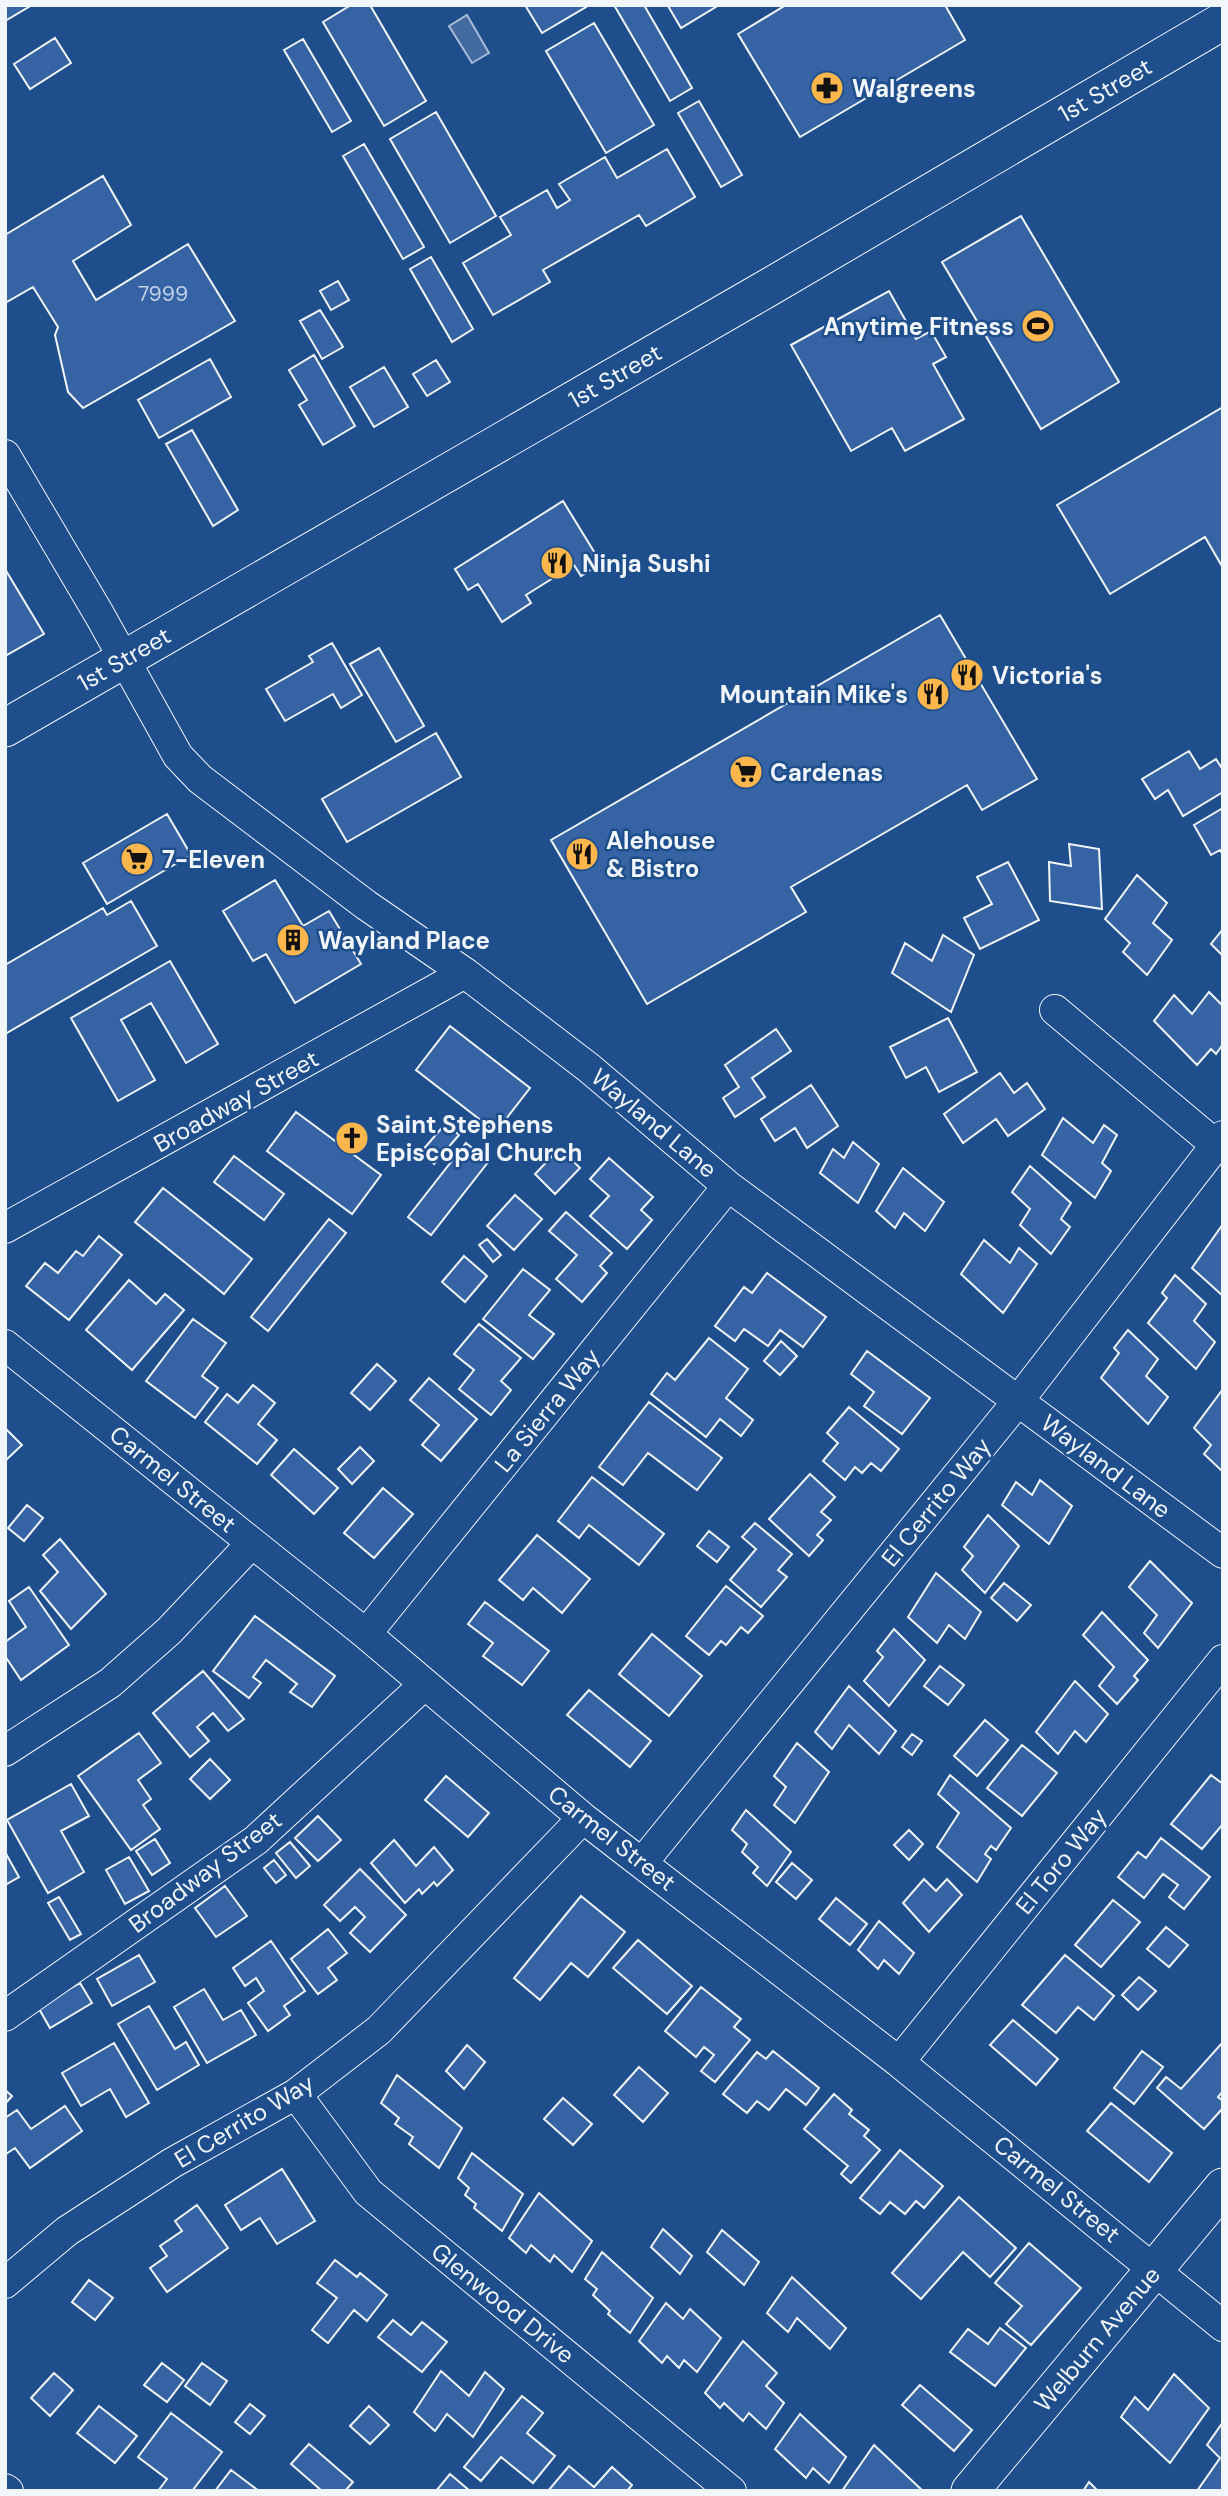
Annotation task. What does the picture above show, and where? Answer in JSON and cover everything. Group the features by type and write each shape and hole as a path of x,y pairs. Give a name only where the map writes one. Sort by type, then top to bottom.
{"main road":[{"name":"1st Street","path":"5,728 789,276 1223,21"},
{"name":"Welburn Avenue","path":"970,2491 1223,2187"}],"street":[{"name":"Wayland Lane","path":"5,455 178,756 200,779 366,905 465,973 589,1068 729,1186 1223,1553"},
{"name":"Broadway Street","path":"5,1228 465,973"},
{"path":"1055,1010 1219,1141"},
{"name":"El Cerrito Way","path":"642,1863 1018,1401 1219,1141"},
{"name":"La Sierra Way","path":"366,1634 729,1186"},
{"name":"Carmel Street","path":"5,1345 366,1634 583,1818 899,2062 1223,2326"},
{"path":"5,1751 110,1683 169,1630 252,1543"},
{"name":"El Toro Way","path":"899,2062 1223,1660"},
{"name":"Broadway Street","path":"5,2016 256,1840 424,1685"},
{"name":"El Cerrito Way","path":"5,2283 67,2231 172,2163 296,2094 379,2030 583,1818"},
{"name":"Glenwood Drive","path":"296,2094 368,2192 731,2491"}],"water":[{"path":"467,15 489,53 472,63 449,26"}],"building":[{"path":"5,5 32,5 5,21"},
{"path":"351,5 370,5 426,101 384,126 323,22"},
{"path":"525,5 585,5 586,7 542,33"},
{"path":"614,5 644,5 692,88 670,101"},
{"path":"719,5 681,28 668,6"},
{"name":"Walgreens","path":"786,5 945,5 965,40 800,137 738,34"},
{"path":"594,23 654,125 606,153 546,51"},
{"path":"55,38 71,63 30,89 14,64"},
{"path":"303,39 351,121 332,132 284,50"},
{"path":"699,101 742,175 721,187 678,113"},
{"path":"436,112 496,216 450,243 390,139"},
{"path":"364,144 424,247 403,259 343,156"},
{"path":"667,149 695,197 646,226 639,215 543,270 550,282 493,315 463,263 511,235 500,217 547,190 557,208 570,200 559,184 605,157 617,178"},
{"path":"103,176 131,225 73,261 96,300 188,244 235,321 83,408 68,392 55,335 58,327 33,287 5,303 5,235"},
{"path":"1021,216 1119,382 1041,429 942,262"},
{"path":"431,257 473,329 452,342 410,269"},
{"path":"338,281 349,300 331,310 320,291"},
{"path":"889,291 916,339 931,331 946,357 933,364 964,419 905,451 892,428 851,451 791,345"},
{"path":"320,310 343,347 322,359 300,321"},
{"path":"314,355 355,426 323,445 299,405 307,400 289,370"},
{"path":"210,359 231,397 159,438 138,400"},
{"path":"436,360 450,382 427,396 413,374"},
{"path":"384,367 408,407 374,427 350,387"},
{"path":"1223,407 1223,568 1205,537 1110,594 1057,505"},
{"path":"192,430 238,510 213,526 166,444"},
{"path":"563,501 601,563 581,576 574,565 526,595 531,603 502,622 478,584 468,590 455,569"},
{"path":"5,569 44,634 5,656"},
{"path":"940,615 1037,779 982,810 967,785 791,887 806,912 647,1004 551,840"},
{"path":"332,643 362,695 341,708 333,694 285,721 266,689 313,662 309,656"},
{"path":"379,648 424,726 396,742 350,664"},
{"path":"436,733 461,777 347,842 322,799"},
{"path":"1189,751 1200,769 1216,759 1223,770 1223,792 1183,816 1168,790 1155,799 1142,779"},
{"path":"1223,808 1223,855 1220,850 1211,855 1194,825"},
{"name":"7-Eleven","path":"167,814 191,855 107,904 83,863"},
{"path":"1069,844 1099,849 1102,909 1050,901 1049,862 1071,866"},
{"path":"1008,862 1039,920 980,949 964,918 992,904 977,877"},
{"path":"1137,875 1167,903 1153,923 1172,940 1147,975 1123,952 1130,943 1105,919"},
{"name":"Wayland Place","path":"275,880 303,926 329,911 361,964 295,1003 266,954 253,961 223,911"},
{"path":"131,901 157,946 5,1034 5,965 103,908 107,915"},
{"path":"1223,929 1223,956 1211,944"},
{"path":"943,935 974,955 951,1012 892,973 905,943 932,961"},
{"path":"170,961 218,1044 186,1063 151,1003 121,1020 155,1080 118,1101 71,1018"},
{"path":"1209,992 1223,1006 1223,1044 1216,1054 1211,1049 1197,1065 1154,1021 1174,995 1192,1014"},
{"path":"948,1018 977,1072 939,1092 926,1067 906,1078 890,1047"},
{"path":"450,1026 530,1088 496,1132 416,1070"},
{"path":"776,1029 791,1051 752,1078 765,1097 735,1117 723,1098 739,1087 725,1065"},
{"path":"1000,1073 1014,1093 1027,1083 1045,1109 1008,1136 996,1119 963,1143 944,1114"},
{"path":"811,1085 838,1126 807,1148 795,1128 775,1141 761,1119"},
{"path":"296,1112 381,1175 352,1214 267,1151"},
{"path":"1063,1118 1093,1143 1104,1125 1117,1135 1102,1163 1111,1171 1095,1198 1042,1155"},
{"path":"446,1123 459,1135 434,1164 421,1152"},
{"path":"853,1142 879,1164 858,1203 820,1173 833,1149 844,1158"},
{"path":"466,1143 489,1161 431,1235 408,1217"},
{"path":"560,1148 580,1168 555,1194 535,1174"},
{"path":"234,1156 284,1194 264,1220 214,1182"},
{"path":"609,1158 653,1197 641,1210 652,1220 627,1249 590,1216 609,1196 590,1179"},
{"path":"1030,1166 1071,1203 1061,1219 1070,1227 1051,1254 1020,1225 1030,1209 1012,1192"},
{"path":"903,1168 944,1202 925,1231 904,1213 895,1228 876,1211"},
{"path":"163,1188 252,1259 224,1294 135,1222"},
{"path":"515,1195 542,1219 514,1250 487,1226"},
{"path":"566,1212 612,1253 600,1266 607,1273 582,1302 556,1279 577,1255 549,1231"},
{"path":"329,1219 346,1233 268,1331 251,1317"},
{"path":"1223,1224 1223,1296 1192,1268"},
{"path":"99,1236 122,1255 69,1320 26,1286 45,1263 58,1273 76,1251 83,1256"},
{"path":"487,1239 501,1255 493,1262 479,1245"},
{"path":"984,1240 1010,1263 1019,1248 1037,1264 1003,1313 961,1274"},
{"path":"464,1256 487,1276 465,1302 442,1282"},
{"path":"523,1269 550,1290 529,1315 554,1334 533,1359 483,1319"},
{"path":"767,1273 826,1317 803,1347 780,1330 768,1346 744,1329 735,1341 715,1326 744,1287 752,1293"},
{"path":"1175,1275 1206,1304 1194,1321 1215,1342 1196,1369 1148,1323 1167,1298 1162,1293"},
{"path":"129,1280 156,1304 165,1294 184,1310 132,1370 86,1330"},
{"path":"193,1319 226,1343 202,1376 218,1388 195,1418 146,1381"},
{"path":"479,1324 521,1358 501,1381 511,1390 491,1415 459,1389 474,1370 454,1354"},
{"path":"1128,1330 1158,1359 1146,1376 1168,1397 1148,1424 1101,1378 1119,1353 1114,1348"},
{"path":"709,1338 748,1369 726,1398 753,1420 741,1436 720,1419 706,1437 651,1394 667,1373 675,1380"},
{"path":"781,1341 797,1356 780,1375 764,1361"},
{"path":"867,1351 930,1398 902,1434 864,1406 874,1392 851,1374"},
{"path":"377,1364 396,1381 370,1410 351,1393"},
{"path":"429,1378 477,1419 441,1461 422,1445 439,1425 410,1400"},
{"path":"253,1385 275,1403 258,1424 277,1440 257,1464 205,1422 227,1394 238,1403"},
{"path":"1223,1389 1223,1472 1204,1454 1211,1445 1194,1428"},
{"path":"649,1402 722,1458 697,1490 648,1453 623,1485 599,1467"},
{"path":"849,1407 899,1449 881,1471 871,1463 862,1473 855,1467 845,1480 823,1461 838,1443 827,1433"},
{"path":"5,1428 22,1445 5,1461"},
{"path":"360,1447 374,1461 352,1484 338,1469"},
{"path":"294,1449 338,1488 314,1514 271,1475"},
{"path":"810,1474 835,1497 821,1512 831,1520 817,1535 823,1540 809,1556 769,1519"},
{"path":"592,1477 664,1534 639,1565 589,1525 579,1538 558,1521"},
{"path":"1040,1480 1072,1506 1049,1544 1002,1505 1016,1482 1032,1495"},
{"path":"383,1488 413,1514 374,1558 344,1533"},
{"path":"27,1505 43,1518 24,1541 8,1528"},
{"path":"988,1515 1019,1546 985,1593 962,1570 973,1556 964,1547"},
{"path":"755,1523 792,1554 778,1570 787,1577 761,1607 730,1580 756,1549 742,1537"},
{"path":"709,1531 729,1547 717,1562 697,1546"},
{"path":"537,1535 590,1579 562,1613 533,1588 523,1600 499,1580"},
{"path":"60,1539 106,1594 71,1629 40,1591 58,1572 43,1555"},
{"path":"1150,1561 1192,1603 1158,1648 1144,1633 1157,1615 1129,1587"},
{"path":"936,1573 981,1612 965,1639 949,1625 937,1643 908,1617"},
{"path":"1004,1583 1031,1605 1017,1621 991,1598"},
{"path":"726,1586 763,1616 748,1633 741,1627 726,1645 721,1641 709,1655 686,1636"},
{"path":"29,1587 69,1645 21,1680 5,1656 5,1642 26,1627 9,1601"},
{"path":"485,1602 549,1651 522,1685 483,1656 493,1643 468,1624"},
{"path":"1102,1612 1148,1660 1134,1676 1138,1680 1117,1704 1099,1686 1114,1667 1083,1635"},
{"path":"255,1616 335,1676 312,1707 290,1692 297,1684 266,1660 253,1677 261,1683 249,1698 213,1671"},
{"path":"894,1629 925,1660 889,1706 864,1681 883,1657 877,1651"},
{"path":"652,1634 702,1676 669,1716 619,1674"},
{"path":"940,1666 964,1685 948,1705 924,1686"},
{"path":"203,1671 244,1719 228,1731 213,1713 197,1727 209,1741 190,1757 153,1713"},
{"path":"1075,1681 1108,1714 1086,1742 1075,1731 1058,1754 1036,1732"},
{"path":"849,1686 896,1731 879,1754 849,1725 832,1749 815,1732"},
{"path":"589,1690 651,1741 630,1767 567,1715"},
{"path":"985,1720 1008,1740 977,1776 954,1756"},
{"path":"139,1733 161,1763 138,1780 151,1799 143,1805 160,1829 131,1850 78,1776"},
{"path":"912,1734 922,1741 912,1755 902,1747"},
{"path":"797,1743 829,1772 795,1823 774,1805 786,1787 774,1776"},
{"path":"1022,1745 1057,1773 1022,1816 987,1788"},
{"path":"210,1759 230,1780 210,1799 190,1779"},
{"path":"950,1775 1011,1828 996,1850 991,1846 985,1854 991,1859 977,1882 937,1847 959,1813 938,1794"},
{"path":"1211,1775 1223,1784 1223,1824 1202,1849 1171,1824"},
{"path":"446,1776 489,1813 468,1837 425,1800"},
{"path":"71,1784 89,1816 61,1831 84,1872 48,1893 7,1820"},
{"path":"746,1810 791,1852 767,1886 753,1873 758,1867 742,1852 747,1844 732,1830"},
{"path":"318,1816 341,1840 318,1861 295,1838"},
{"path":"909,1830 923,1844 909,1860 894,1845"},
{"path":"1161,1838 1210,1877 1184,1909 1169,1897 1178,1885 1163,1874 1144,1898 1118,1877 1138,1852 1146,1858"},
{"path":"155,1839 170,1863 152,1875 136,1851"},
{"path":"394,1840 416,1866 434,1847 453,1870 437,1886 434,1882 422,1894 419,1889 405,1903 371,1863"},
{"path":"290,1842 310,1866 296,1878 276,1853"},
{"path":"5,1852 19,1877 5,1885"},
{"path":"129,1857 149,1891 125,1904 106,1870"},
{"path":"274,1860 286,1875 276,1883 264,1868"},
{"path":"792,1863 812,1880 796,1899 776,1882"},
{"path":"360,1869 406,1915 370,1952 350,1933 365,1917 355,1907 340,1921 324,1905"},
{"path":"924,1879 936,1891 947,1879 962,1895 929,1932 903,1903"},
{"path":"225,1886 247,1916 216,1937 195,1908"},
{"path":"581,1896 625,1932 588,1977 571,1963 540,2000 514,1978"},
{"path":"59,1897 81,1934 70,1940 48,1903"},
{"path":"836,1898 867,1924 850,1945 819,1919"},
{"path":"1113,1900 1140,1922 1101,1967 1075,1945"},
{"path":"879,1921 914,1953 899,1974 884,1960 878,1969 858,1950"},
{"path":"1166,1927 1188,1945 1169,1967 1147,1949"},
{"path":"328,1929 347,1953 328,1968 337,1980 318,1994 291,1959"},
{"path":"638,1940 692,1986 667,2014 613,1968"},
{"path":"271,1941 305,1991 284,2006 290,2015 268,2031 248,2003 264,1991 256,1978 245,1986 233,1968"},
{"path":"139,1955 155,1982 112,2006 97,1979"},
{"path":"1065,1955 1114,1996 1094,2020 1078,2007 1056,2033 1022,2005"},
{"path":"1139,1977 1156,1991 1138,2010 1122,1995"},
{"path":"80,1983 92,2003 50,2028 38,2007"},
{"path":"701,1987 741,2019 734,2027 750,2040 715,2082 701,2071 714,2055 704,2047 696,2057 665,2031"},
{"path":"204,1989 223,2020 241,2010 256,2035 207,2063 174,2007"},
{"path":"149,2006 175,2049 186,2042 199,2065 157,2090 118,2024"},
{"path":"1013,2020 1058,2059 1036,2085 990,2045"},
{"path":"114,2043 149,2103 126,2117 110,2089 81,2106 62,2073"},
{"path":"1222,2043 1223,2091 1218,2097 1223,2101 1223,2108 1204,2129 1157,2088 1166,2077 1181,2089"},
{"path":"467,2045 485,2062 464,2089 446,2071"},
{"path":"773,2051 819,2088 806,2105 786,2089 769,2110 757,2101 747,2113 723,2094 757,2052 766,2059"},
{"path":"1142,2051 1163,2067 1134,2104 1114,2088"},
{"path":"639,2067 668,2093 643,2122 614,2095"},
{"path":"397,2075 462,2128 439,2168 409,2144 413,2137 395,2124 399,2118 381,2103"},
{"path":"5,2090 12,2096 5,2104"},
{"path":"834,2094 852,2110 849,2114 869,2130 864,2136 880,2150 851,2183 841,2174 848,2166 804,2129"},
{"path":"563,2098 592,2124 573,2145 544,2119"},
{"path":"1111,2103 1172,2153 1149,2182 1087,2131"},
{"path":"65,2106 82,2131 30,2168 15,2148 6,2154 5,2118 17,2110 31,2129"},
{"path":"900,2150 943,2186 924,2208 916,2201 905,2214 890,2202 880,2214 860,2198"},
{"path":"472,2153 523,2194 502,2231 474,2208 476,2204 465,2195 469,2188 458,2178"},
{"path":"282,2169 315,2221 277,2244 260,2218 241,2230 225,2205"},
{"path":"539,2193 592,2241 572,2272 554,2255 550,2262 531,2245 526,2253 509,2238"},
{"path":"959,2197 1016,2248 990,2277 963,2252 921,2299 892,2273"},
{"path":"197,2205 228,2248 167,2292 150,2268 167,2256 160,2246 182,2231 175,2221"},
{"path":"663,2229 692,2256 680,2274 651,2247"},
{"path":"722,2230 759,2262 744,2285 707,2252"},
{"path":"1029,2243 1081,2288 1031,2345 1006,2324 1022,2306 995,2283"},
{"path":"602,2252 653,2298 630,2333 608,2314 610,2311 593,2295 597,2289 585,2279"},
{"path":"335,2260 357,2277 360,2273 387,2295 367,2321 354,2310 328,2343 312,2330 337,2298 317,2283"},
{"path":"792,2277 846,2328 830,2349 797,2318 788,2332 767,2313"},
{"path":"89,2280 113,2298 95,2320 72,2302"},
{"path":"666,2303 683,2319 690,2309 721,2338 697,2372 684,2360 679,2368 667,2356 662,2363 639,2341"},
{"path":"393,2320 411,2335 422,2322 447,2342 422,2372 378,2337"},
{"path":"1000,2328 1026,2348 995,2386 950,2352 968,2329 988,2344"},
{"path":"743,2341 777,2373 766,2386 784,2403 766,2429 749,2413 743,2421 724,2403 720,2408 705,2393"},
{"path":"162,2363 184,2380 167,2402 144,2385"},
{"path":"202,2363 227,2381 210,2405 185,2386"},
{"path":"441,2371 469,2396 485,2372 504,2389 473,2437 447,2414 435,2431 414,2412"},
{"path":"54,2373 73,2390 50,2416 31,2398"},
{"path":"1174,2374 1209,2408 1170,2463 1121,2417 1135,2397 1148,2410"},
{"path":"920,2385 972,2430 954,2451 902,2405"},
{"path":"522,2396 543,2413 527,2433 555,2456 533,2483 501,2457 481,2481 464,2467"},
{"path":"250,2404 265,2416 250,2434 235,2422"},
{"path":"99,2406 137,2436 115,2463 77,2433"},
{"path":"369,2406 389,2425 370,2444 350,2426"},
{"path":"171,2413 222,2452 192,2491 158,2491 167,2479 138,2457"},
{"path":"800,2414 846,2457 829,2483 813,2468 806,2478 775,2449"},
{"path":"1223,2422 1223,2491 1197,2491 1220,2458 1207,2445"},
{"path":"309,2444 353,2482 345,2491 322,2491 291,2464"},
{"path":"874,2445 923,2491 842,2491"},
{"path":"569,2466 594,2487 612,2467 632,2485 627,2491 548,2491"},
{"path":"231,2470 259,2491 215,2491"},
{"path":"450,2474 470,2491 436,2491"},
{"path":"1089,2482 1098,2491 1083,2491"}],"place":[{"name":"Walgreens","path":"827,88"},
{"name":"Anytime Fitness","path":"1038,326"},
{"name":"Ninja Sushi","path":"557,563"},
{"name":"Victoria's","path":"967,675"},
{"name":"Mountain Mike's","path":"933,694"},
{"name":"Cardenas","path":"746,772"},
{"name":"Alehouse & Bistro","path":"582,854"},
{"name":"7-Eleven","path":"137,859"},
{"name":"Wayland Place","path":"293,940"},
{"name":"Saint Stephens Episcopal Church","path":"352,1138"}]}
